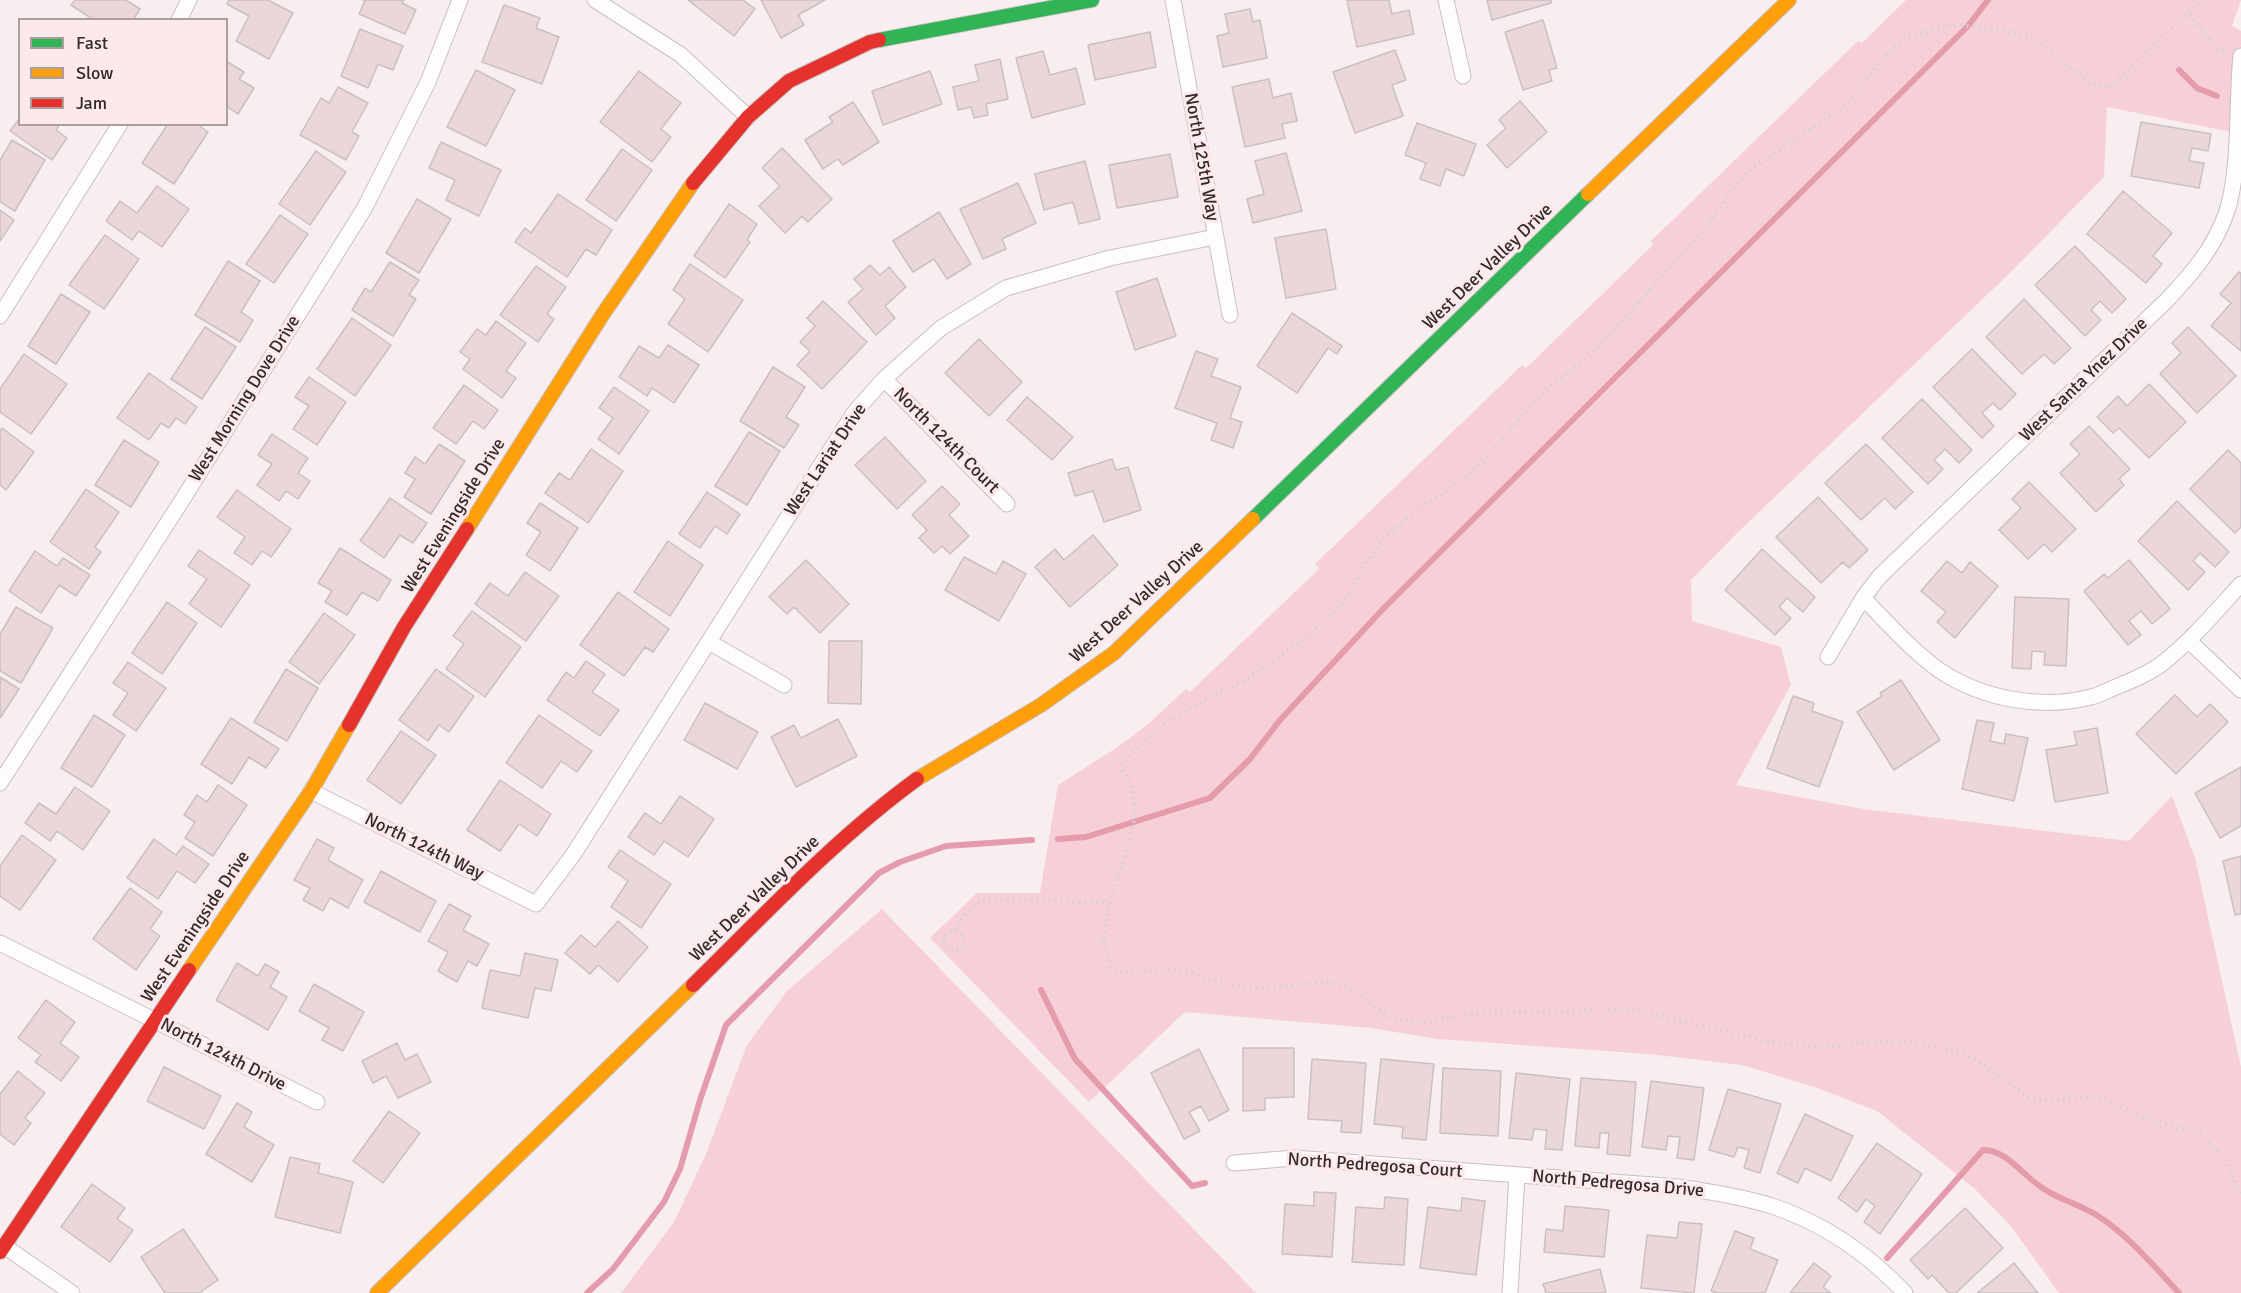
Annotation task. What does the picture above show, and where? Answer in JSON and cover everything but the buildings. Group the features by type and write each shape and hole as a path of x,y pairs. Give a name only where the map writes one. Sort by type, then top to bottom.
{"street":[{"path":"180,18 189,0"},
{"name":"West Morning Dove Drive","path":"0,783 181,502 364,209 428,82 460,0"},
{"path":"595,0 681,55 748,117"},
{"name":"West Eveningside Drive","path":"2,1249 311,791 404,627 603,314 688,189 748,117 789,81 870,42 1092,0"},
{"name":"North 125th Way","path":"1173,0 1230,315"},
{"path":"1446,0 1463,76"},
{"name":"West Deer Valley Drive","path":"382,1291 837,844 882,805 948,759 1041,705 1114,653 1789,0"},
{"name":"West Santa Ynez Drive","path":"1828,657 1863,598 1879,577 2166,301 2204,258 2228,210 2236,166 2241,56"},
{"path":"0,316 119,126"},
{"name":"West Lariat Drive","path":"536,904 573,855 854,413 884,379 941,328 1006,288 1110,258 1215,237"},
{"name":"North 124th Court","path":"884,379 1007,504"},
{"path":"1863,598 1938,669 1961,683 1993,695 2027,702 2065,701 2092,697 2138,679 2163,663 2189,641 2241,584"},
{"path":"2189,641 2241,690"},
{"path":"709,642 784,685"},
{"name":"North 124th Way","path":"311,791 536,904"},
{"name":"North 124th Drive","path":"0,943 317,1102"},
{"name":"North Pedregosa Court","path":"1234,1163 1294,1158 1517,1175"},
{"path":"1510,1293 1517,1175"},
{"name":"North Pedregosa Drive","path":"1517,1175 1679,1187 1775,1207 1846,1242 1874,1262 1905,1293"},
{"path":"2,1249 72,1293"}],"path":[{"path":"2204,0 2190,15 2147,50 2109,88 2089,83 2042,43 2018,33 1953,24 1908,37 1889,51 1839,111 1747,172 1705,229 1594,351 1545,391 1482,462 1386,536 1367,561 1341,607 1268,665 1242,682 1217,693 1168,721 1130,753 1121,764 1132,788 1136,812 1110,903 1103,942 1112,969 1120,972 1172,970 1191,973 1225,984 1257,988 1276,988 1323,981 1348,987 1392,1019 1420,1023 1486,1014 1554,1013 1598,1008 1626,1009 1673,1017 1766,1041 1800,1046 1835,1046 1876,1041 1912,1042 1939,1047 1965,1055 1986,1066 2028,1097 2049,1102 2076,1097 2101,1097 2147,1118 2201,1134 2224,1158 2241,1194"},
{"path":"2190,15 2217,49 2226,48"},
{"path":"954,930 961,933 964,942 958,950 952,951 944,945 944,938 948,932 954,930 973,905 981,900 1110,903"}],"shaded area":[{"path":"1906,0 2241,0 2232,26 2241,31 2241,134 2107,107 2104,177 2010,273 1737,533 1691,580 1692,621 1781,647 1791,685 1736,785 1863,809 2129,841 2172,796 2195,858 2241,1067 2241,1293 2059,1293 2010,1225 1975,1189 1877,1111 1817,1088 1742,1065 1649,1054 1437,1039 1371,1028 1185,1012 1089,1102 930,938 977,893 1040,893 1058,785 1147,725 1186,689 1190,692 1319,569 1315,564 1522,365 1526,368 1653,245 1651,241 1858,41 1862,43"},
{"path":"882,909 1256,1293 621,1293 674,1222 706,1154 747,1045 787,991"}],"waterway":[{"path":"1058,839 1086,837 1210,798 1250,759 1280,720 1383,609 1968,26 1988,0"},
{"path":"2179,70 2197,88 2217,96"},
{"path":"587,1293 613,1269 664,1202 680,1169 700,1100 726,1025 879,873 900,862 946,846 1032,840"},
{"path":"1041,990 1075,1059 1192,1186 1205,1183"},
{"path":"1887,1258 1983,1150 1999,1154 2050,1193 2091,1212 2109,1224 2141,1252 2179,1293"}],"traffic: fast":[{"path":"879,40 1092,0"},
{"path":"1253,519 1588,194"}],"traffic: slow":[{"path":"1588,194 1789,0"},
{"path":"467,529 603,314 693,183"},
{"path":"917,779 1041,705 1114,653 1253,519"},
{"path":"189,970 311,791 349,725"},
{"path":"377,1293 693,985"}],"traffic: jam":[{"path":"693,183 748,117 789,81 870,42 879,40"},
{"path":"349,725 404,627 467,529"},
{"path":"693,985 829,852 917,779"},
{"path":"0,1252 189,970"}]}
